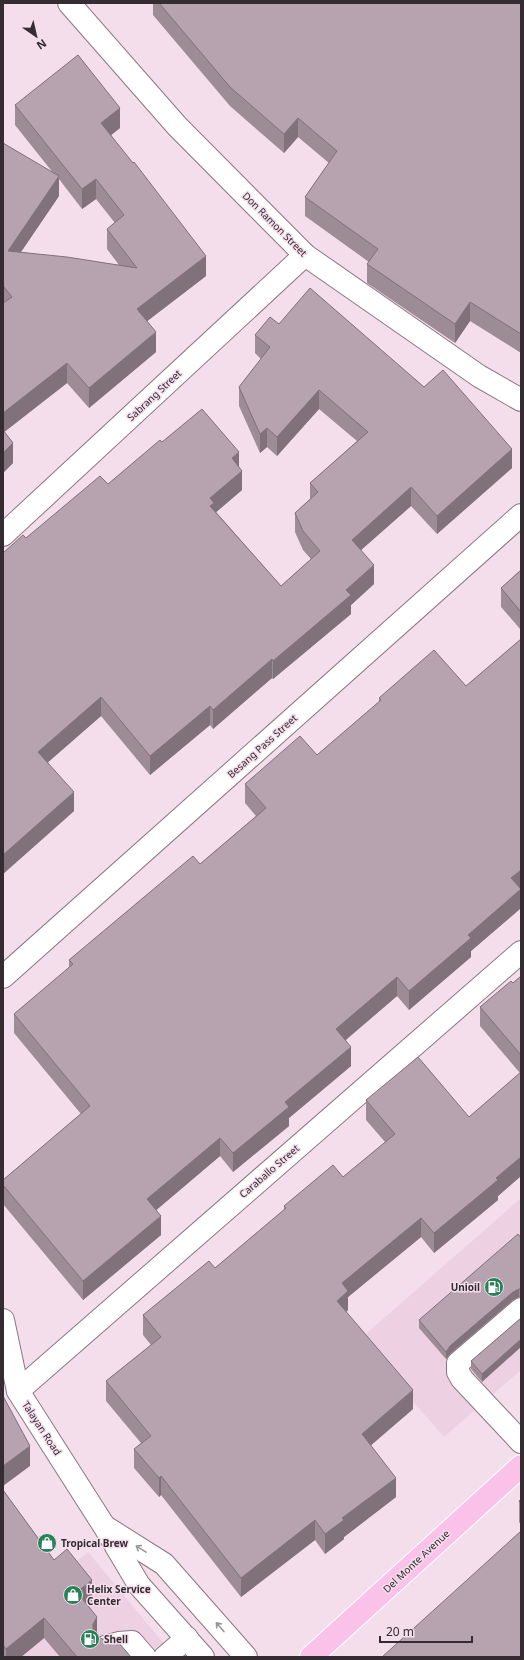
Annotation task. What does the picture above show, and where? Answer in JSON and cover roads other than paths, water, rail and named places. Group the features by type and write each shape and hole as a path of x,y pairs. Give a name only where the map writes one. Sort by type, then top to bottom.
{"main road":[{"name":"Del Monte Avenue","path":"312,1657 521,1466"}],"street":[{"name":"Don Ramon Street","path":"69,3 177,126 304,255 479,376 521,400"},
{"name":"Sabrang Street","path":"3,535 304,255"},
{"name":"Besang Pass Street","path":"3,977 521,515"},
{"name":"Caraballo Street","path":"18,1391 521,952"},
{"path":"521,1309 458,1363 458,1372 462,1379 521,1442"},
{"name":"Talayan Road","path":"3,1320 18,1391 104,1526 139,1585 148,1598 187,1638 202,1657"},
{"name":"Talayan Road","path":"104,1526 164,1564 246,1657"},
{"path":"165,1657 187,1638"},
{"path":"106,1647 119,1643 132,1642 144,1657"}],"place":[{"name":"Unioil","path":"494,1287"},
{"name":"Tropical Brew","path":"47,1543"},
{"name":"Helix Service Center","path":"73,1595"},
{"name":"Shell","path":"90,1639"}]}
